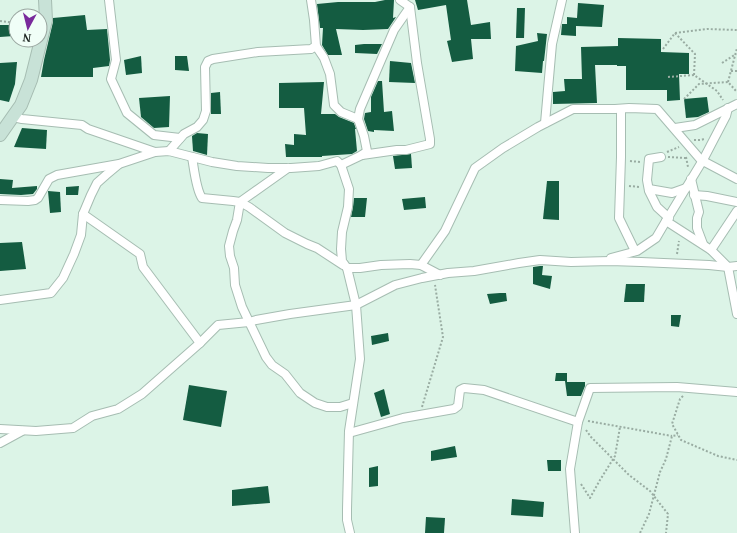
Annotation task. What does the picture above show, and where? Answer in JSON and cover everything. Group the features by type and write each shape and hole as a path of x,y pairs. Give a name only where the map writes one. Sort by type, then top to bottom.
{"street":[{"path":"0,135 21,105 31,80 46,20 45,0"},
{"path":"109,0 116,60 112,79 127,113 154,135 180,138"},
{"path":"311,0 316,46 324,58 330,74 334,105 341,112 358,119"},
{"path":"362,155 406,150 430,144 410,8 400,0"},
{"path":"546,123 552,44 562,0"},
{"path":"341,165 367,151 358,119 360,109 394,30 410,8"},
{"path":"169,151 180,138 187,132 197,127 203,120 206,111 205,68 208,61 258,52 311,49 316,46"},
{"path":"675,128 695,125 737,104"},
{"path":"602,261 635,251 656,238 668,220 718,132 726,116 728,108"},
{"path":"421,265 445,231 475,168 503,148 573,109 657,109 702,160 737,179"},
{"path":"621,109 619,218 635,251"},
{"path":"13,117 82,125 88,130 155,152"},
{"path":"0,200 35,200 38,198 49,179 57,175 119,164 155,152 169,151 212,162 237,166 268,168 319,166 337,161 341,165 349,189 348,207 342,232 341,258 356,305 360,359 349,433 347,520 350,533"},
{"path":"192,157 198,190 202,198 240,202 285,233 317,248 345,267 360,268 388,265 421,265 437,276"},
{"path":"661,157 649,159 647,180 649,189 657,207 678,229 704,244 728,267 737,314"},
{"path":"0,300 51,293 64,278 81,235 83,214 97,183 119,164"},
{"path":"288,168 240,202 237,220 229,246 230,256 234,268 234,285 242,307 266,356 272,365 285,374 300,393 314,403 328,407 340,407 353,403"},
{"path":"691,180 699,212 697,218 697,228 704,244"},
{"path":"649,189 672,193 686,188"},
{"path":"694,195 737,202"},
{"path":"711,250 737,211"},
{"path":"83,214 140,254 143,267 200,343"},
{"path":"0,429 36,431 73,428 92,416 118,409 142,394 200,343 218,325 249,322 290,314 356,305 395,285 422,278 540,260 571,262 602,261 675,263 728,267 737,266"},
{"path":"575,533 570,469 578,421 590,388 677,387 737,392"},
{"path":"349,433 403,418 454,409 458,406 460,390 464,388 484,390 578,421"},
{"path":"0,443 23,431"}],"path":[{"path":"663,49 676,33 707,29 737,30"},
{"path":"676,33 695,54 694,75"},
{"path":"728,82 737,54 737,48"},
{"path":"722,63 737,54"},
{"path":"731,71 737,71"},
{"path":"668,77 694,75 717,91 728,108"},
{"path":"728,82 737,92"},
{"path":"684,99 699,84 728,82"},
{"path":"661,157 666,152 679,147 685,140 701,140 718,132"},
{"path":"685,140 684,151 691,180"},
{"path":"661,157 685,157 702,160"},
{"path":"621,160 649,163"},
{"path":"620,186 649,189"},
{"path":"675,263 680,244 678,229"},
{"path":"419,415 442,337 437,276"},
{"path":"691,388 680,399 672,424 681,440 718,456 737,460"},
{"path":"578,421 672,436 678,435"},
{"path":"578,421 591,437 629,475 650,491 668,514 666,533"},
{"path":"590,498 615,456 620,427"},
{"path":"640,533 648,514 660,472 666,460 672,436"}],"building":[{"path":"394,0 393,18 396,17 388,29 336,29 342,55 328,55 322,45 323,28 320,28 317,4 338,2 375,2"},
{"path":"415,0 467,0 471,25 490,22 491,39 471,39 473,59 452,62 447,41 451,40 446,5 418,10"},
{"path":"578,3 604,5 602,27 576,26 576,36 561,35 562,24 567,24 567,17 577,18"},
{"path":"517,8 525,8 524,38 516,38"},
{"path":"85,15 87,30 107,29 110,60 109,66 93,68 93,77 41,77 53,18"},
{"path":"0,25 8,25 8,36 0,37"},
{"path":"537,33 547,34 542,73 515,71 516,46 538,41"},
{"path":"618,38 661,39 661,52 689,53 689,74 679,74 680,100 667,101 667,90 626,90 626,66 595,65 597,103 553,104 553,92 565,91 564,79 582,79 581,47 618,46"},
{"path":"382,44 377,54 355,53 355,45"},
{"path":"141,56 142,73 126,75 124,60"},
{"path":"175,56 187,56 189,71 175,70"},
{"path":"390,61 411,63 415,83 389,82"},
{"path":"17,62 15,84 9,102 0,100 0,63"},
{"path":"378,81 382,81 384,112 392,111 394,131 368,131 364,119 365,113 371,112 371,97"},
{"path":"324,82 321,114 335,114 354,123 356,129 357,151 352,154 322,157 286,157 285,144 294,145 294,134 306,135 304,108 279,108 279,83"},
{"path":"220,92 221,114 211,114 211,93"},
{"path":"170,96 169,127 154,128 141,117 139,98"},
{"path":"707,97 709,112 698,117 686,118 684,99"},
{"path":"22,128 47,130 46,149 14,147"},
{"path":"197,133 208,134 207,155 193,151 192,136"},
{"path":"411,154 412,168 395,169 393,156"},
{"path":"0,179 13,180 12,188 37,186 37,189 33,194 0,194"},
{"path":"547,181 559,181 559,220 543,219"},
{"path":"79,186 78,195 66,195 66,187"},
{"path":"48,191 60,192 61,212 50,213"},
{"path":"425,197 426,208 404,210 402,199"},
{"path":"354,198 367,198 365,217 351,217"},
{"path":"22,242 26,269 0,271 0,243"},
{"path":"543,266 542,275 552,276 550,289 533,284 533,267"},
{"path":"626,284 645,284 644,302 624,302"},
{"path":"506,293 507,301 490,304 487,294"},
{"path":"671,315 681,315 679,327 671,326"},
{"path":"388,333 389,341 372,345 371,336"},
{"path":"556,373 567,373 567,382 585,382 581,396 567,396 565,381 555,381"},
{"path":"189,385 227,391 221,427 183,420"},
{"path":"384,389 390,414 381,417 374,393"},
{"path":"455,446 457,457 431,461 431,451"},
{"path":"547,460 561,460 561,471 548,471"},
{"path":"378,466 378,486 369,487 369,468"},
{"path":"268,486 270,503 232,506 232,490"},
{"path":"512,499 544,502 543,517 511,515"},
{"path":"426,517 445,518 444,533 425,533"}]}
